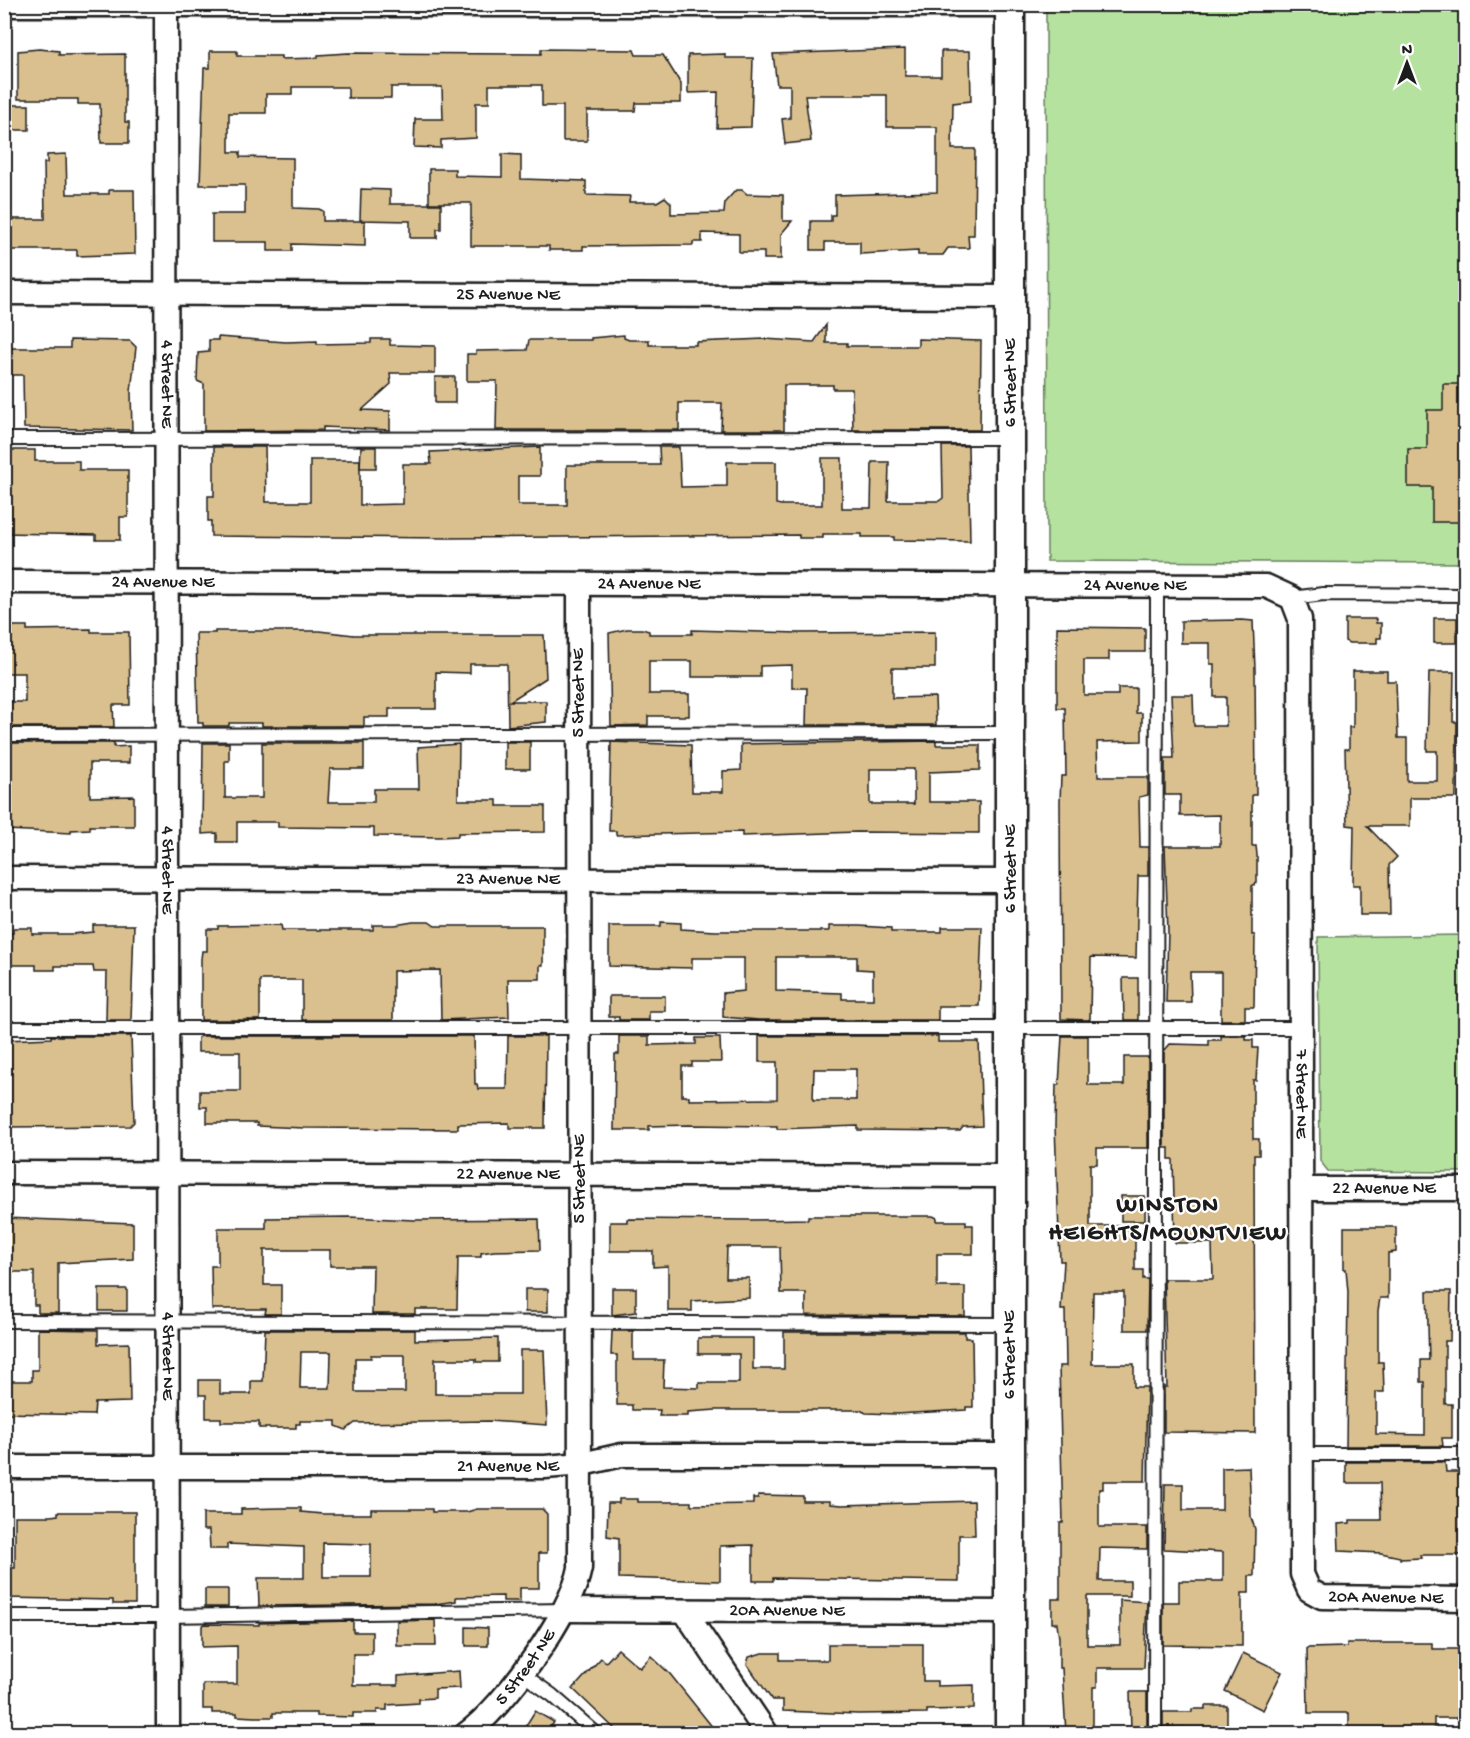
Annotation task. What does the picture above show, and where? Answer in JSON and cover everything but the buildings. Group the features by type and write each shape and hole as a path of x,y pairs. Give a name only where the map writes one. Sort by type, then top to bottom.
{"street":[{"path":"4,5 1010,4"},
{"name":"6 Street NE","path":"1010,4 1010,1734"},
{"name":"4 Street NE","path":"166,5 166,1616 168,1734"},
{"name":"25 Avenue NE","path":"4,293 1011,297"},
{"name":"24 Avenue NE","path":"4,582 1266,586 1292,598"},
{"name":"5 Street NE","path":"466,1734 499,1704 565,1610 574,1593 580,1568 582,1464 579,585"},
{"name":"7 Street NE","path":"1292,598 1300,619 1300,1028 1303,1189 1300,1549 1302,1574 1309,1590"},
{"name":"23 Avenue NE","path":"4,878 1011,881"},
{"name":"22 Avenue NE","path":"4,1173 1010,1176"},
{"name":"22 Avenue NE","path":"1303,1189 1466,1189"},
{"name":"21 Avenue NE","path":"4,1467 545,1467 582,1464 622,1455 1010,1455"},
{"name":"20A Avenue NE","path":"1309,1590 1322,1597 1339,1599 1466,1599"},
{"name":"20A Avenue NE","path":"565,1610 1010,1612"},
{"path":"685,1612 767,1734"}],"lane":[{"path":"4,439 1011,438"},
{"path":"1155,1734 1157,585"},
{"path":"1292,598 1323,594 1466,595"},
{"path":"4,735 1011,733"},
{"path":"4,1028 1300,1028"},
{"path":"4,1321 1010,1324"},
{"path":"1302,1454 1466,1454"},
{"path":"4,1616 565,1610"},
{"path":"521,1673 552,1695 597,1734"}],"green space":[{"path":"1046,5 1465,5 1465,563 1047,561"},
{"path":"1465,935 1465,1172 1328,1171 1320,1161 1318,937"}],"district":[{"name":"WINSTON HEIGHTS/MOUNTVIEW","path":"1168,1220"}]}
